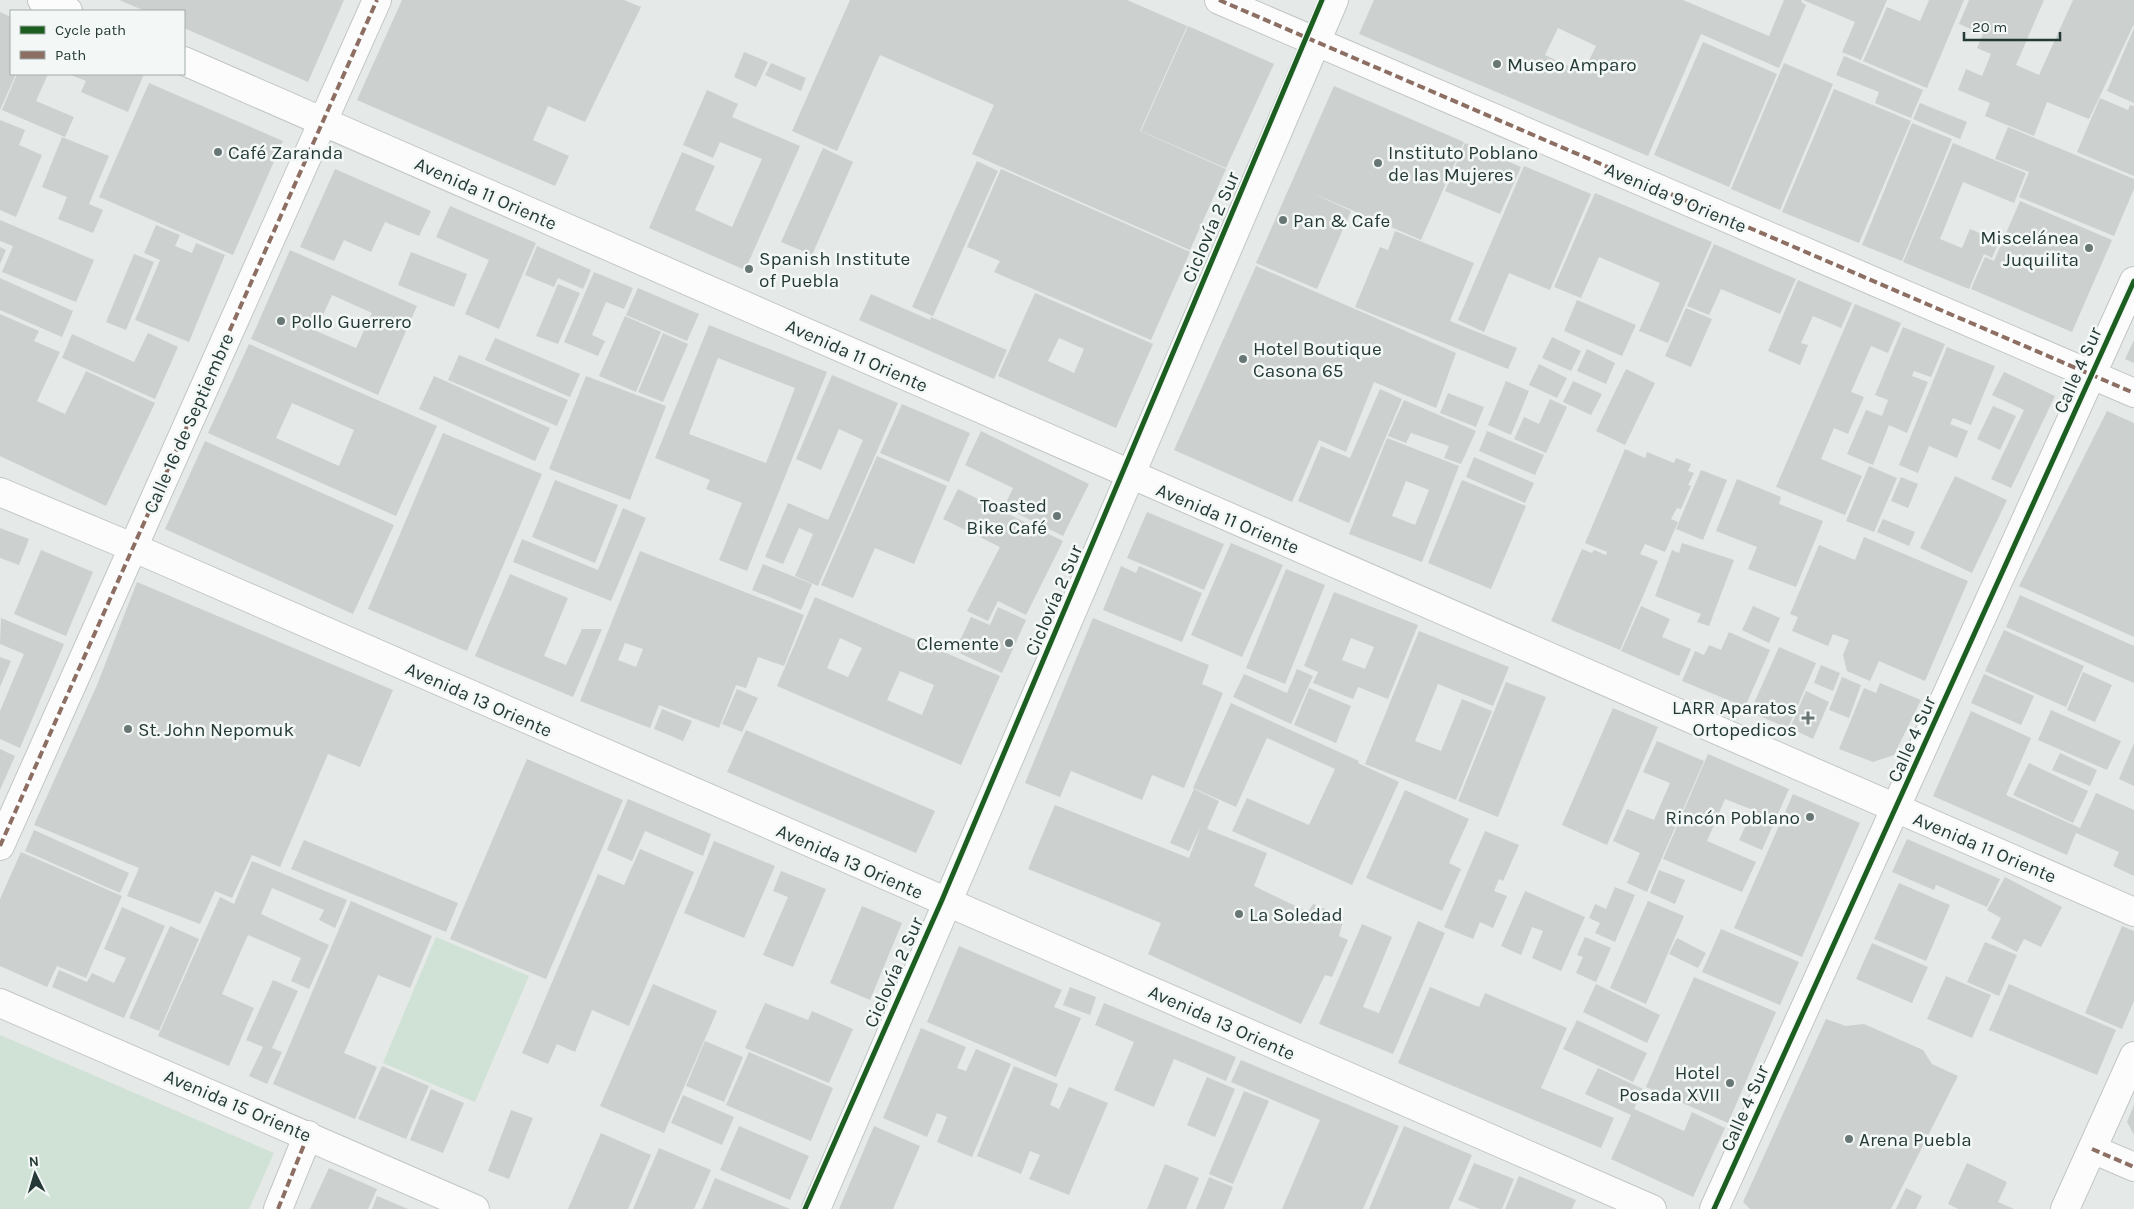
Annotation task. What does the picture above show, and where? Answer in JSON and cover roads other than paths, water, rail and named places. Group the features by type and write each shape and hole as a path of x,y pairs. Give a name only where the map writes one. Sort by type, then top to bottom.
{"street":[{"path":"42,0 66,10"},
{"name":"Calle 16 de Septiembre","path":"0,846 377,0"},
{"name":"Avenida 9 Oriente","path":"1219,0 2134,393"},
{"path":"816,1209 1334,0"},
{"name":"Avenida 11 Oriente","path":"185,61 1131,476 2134,912"},
{"name":"Calle 4 Sur","path":"1714,1209 2134,281"},
{"name":"Avenida 13 Oriente","path":"0,492 132,547 1652,1209"},
{"name":"Avenida 15 Oriente","path":"0,1003 475,1209"},
{"path":"2065,1209 2134,1056"},
{"path":"278,1209 308,1135"},
{"path":"2092,1149 2134,1167"}],"place":[{"name":"Museo Amparo","path":"1497,64"},
{"name":"Café Zaranda","path":"218,152"},
{"name":"Instituto Poblano de las Mujeres","path":"1378,163"},
{"name":"Pan & Cafe","path":"1283,220"},
{"name":"Miscelánea Juquilita","path":"2089,248"},
{"name":"Spanish Institute of Puebla","path":"749,269"},
{"name":"Pollo Guerrero","path":"281,321"},
{"name":"Hotel Boutique Casona 65","path":"1243,359"},
{"name":"Toasted Bike Café","path":"1057,516"},
{"name":"Clemente","path":"1009,643"},
{"name":"LARR Aparatos Ortopedicos","path":"1808,718"},
{"name":"St. John Nepomuk","path":"128,729"},
{"name":"Rincón Poblano","path":"1810,817"},
{"name":"La Soledad","path":"1239,914"},
{"name":"Hotel Posada XVII","path":"1730,1083"},
{"name":"Arena Puebla","path":"1849,1139"}]}
